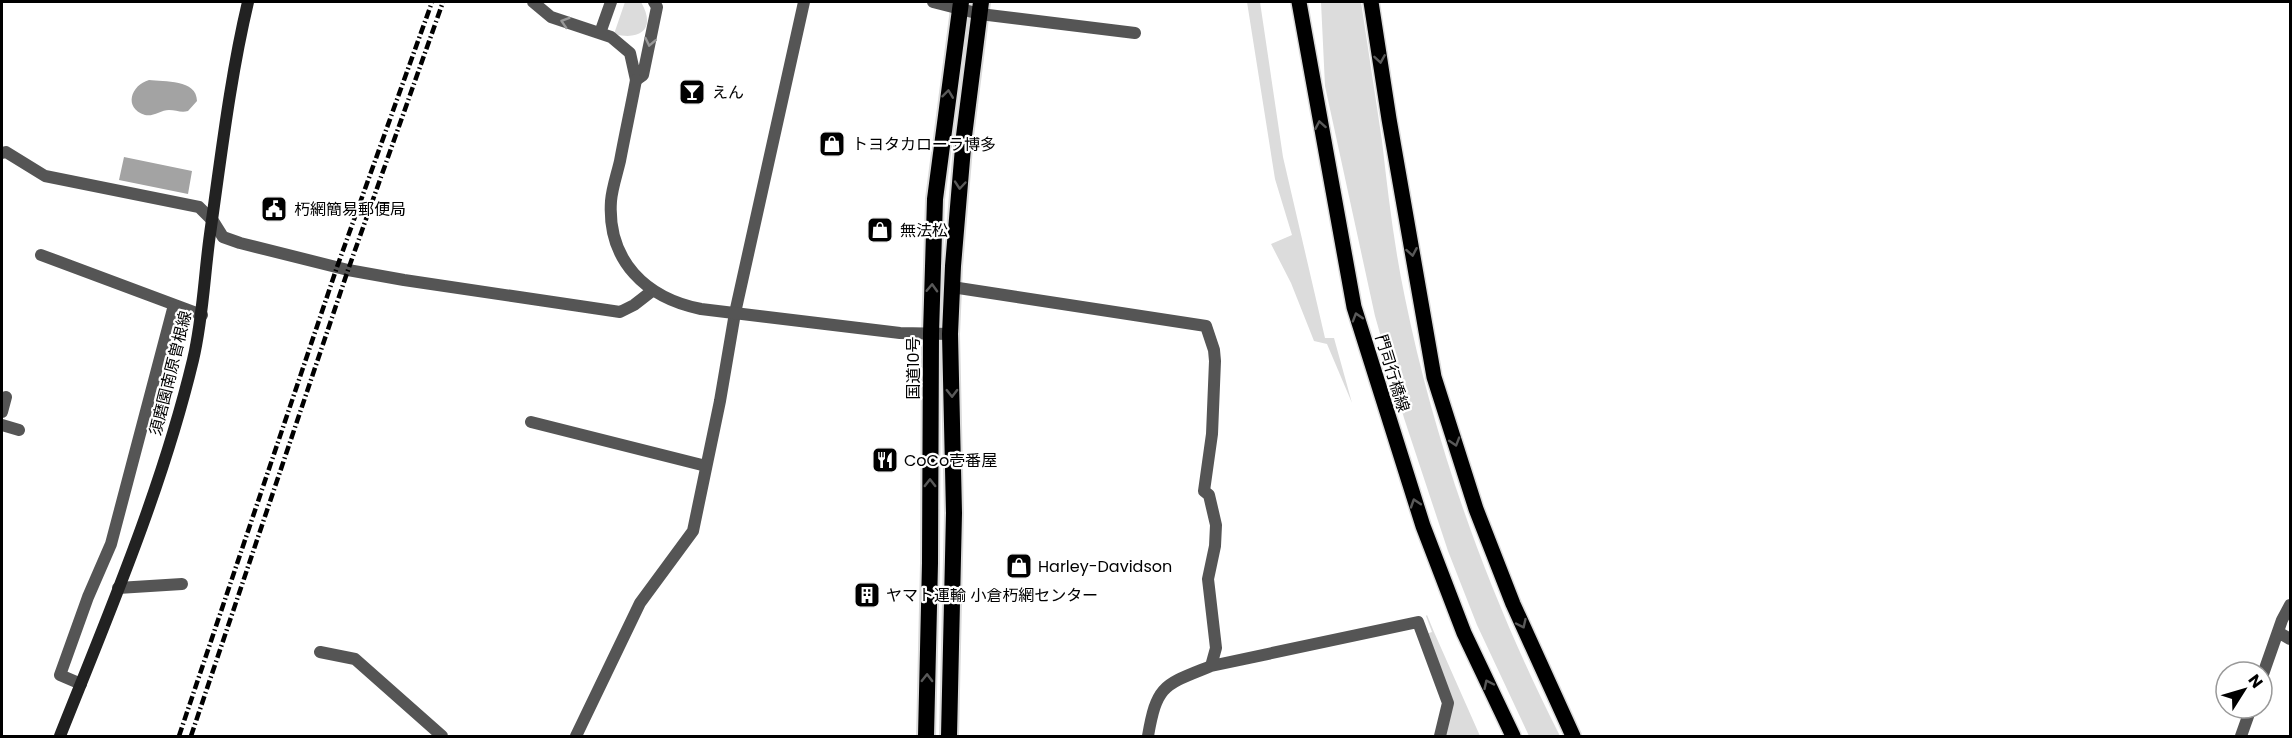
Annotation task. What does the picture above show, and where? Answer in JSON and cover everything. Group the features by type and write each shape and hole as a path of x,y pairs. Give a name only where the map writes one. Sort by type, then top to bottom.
{"highway":[{"name":"国道10号","path":"926,736 935,199 960,6"},
{"path":"949,736 954,513 950,334 952,287 964,136 980,8"}],"main road":[{"name":"須磨園南原曽根線","path":"60,736 118,588 172,435 193,360 202,315 229,98 248,2"},
{"name":"門司行橋線","path":"1299,2 1321,135 1354,307 1423,526 1464,633 1513,736"},
{"path":"1371,2 1434,377 1476,509 1513,604 1573,736"}],"street":[{"path":"533,2 551,17 611,37 630,53 636,80 611,200 612,226 616,244 626,262 652,291 680,305 735,313 900,333 950,334"},
{"path":"600,33 611,2"},
{"path":"636,80 643,75 657,7 654,2"},
{"path":"576,736 640,603 693,531 720,401 735,313 804,2"},
{"path":"933,2 1135,33"},
{"path":"2,153 6,152 45,176 199,207 213,221 223,237 348,270 620,312 634,305 652,291"},
{"path":"41,255 202,315"},
{"path":"952,287 1206,326 1215,361 1212,434 1204,491 1209,495 1216,525 1215,546 1208,579 1216,648 1210,666"},
{"path":"81,684 60,675 88,597 111,544 174,305"},
{"path":"2,412 6,397"},
{"path":"531,422 706,466"},
{"path":"2,425 19,430"},
{"path":"118,588 182,584"},
{"path":"2268,660 2290,605"},
{"path":"1148,736 1153,705 1170,683 1210,666 1418,622 1448,703 1440,736"},
{"path":"2278,632 2290,639"},
{"path":"320,652 355,659 442,736"},
{"path":"2241,736 2247,720"}],"shaded area":[{"path":"625,2 641,2 645,11 646,25 639,34 624,36 614,34"},
{"path":"1247,2 1260,2 1283,157 1325,338 1334,338 1352,403 1327,344 1314,341 1291,283 1271,244 1292,235 1275,179"},
{"path":"1321,2 1361,2 1398,259 1432,411 1488,577 1560,736 1529,736 1477,625 1448,551 1404,418 1375,316 1325,86"},
{"path":"149,80 186,85 196,94 197,101 188,111 183,112 169,110 145,115 138,112 132,102 134,91"},
{"path":"124,157 192,171 188,194 119,180"},
{"path":"1427,615 1480,736 1443,736 1452,703 1426,634 1432,632"}],"railway":[{"path":"179,736 337,267 432,2"},
{"path":"191,736 348,270 443,2"}],"place":[{"name":"えん","path":"692,92"},
{"name":"トヨタカローラ博多","path":"832,144"},
{"name":"朽網簡易郵便局","path":"274,209"},
{"name":"無法松","path":"880,230"},
{"name":"CoCo壱番屋","path":"885,460"},
{"name":"Harley-Davidson","path":"1019,566"},
{"name":"ヤマト運輸 小倉朽網センター","path":"867,595"}]}
